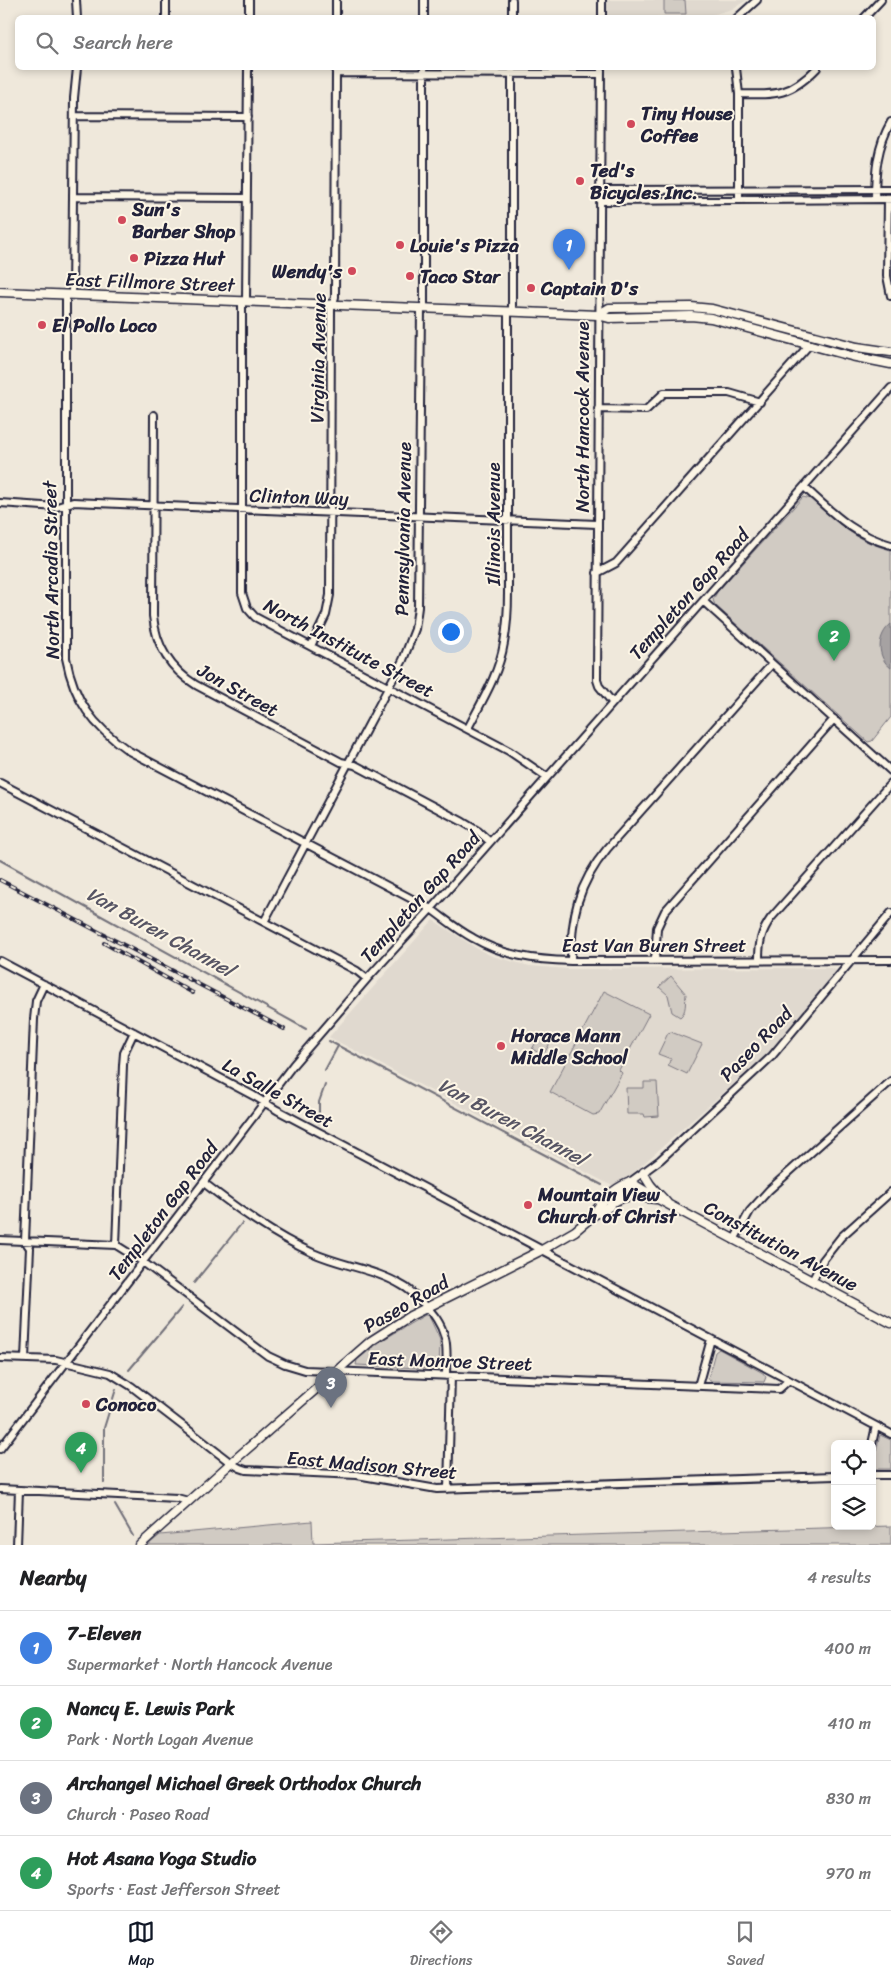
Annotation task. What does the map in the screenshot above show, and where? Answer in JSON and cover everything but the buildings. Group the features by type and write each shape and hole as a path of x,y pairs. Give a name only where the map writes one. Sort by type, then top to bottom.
{"main road":[{"name":"East Fillmore Street","path":"0,292 598,315 609,318 691,316 711,318 850,356 891,364"},
{"name":"East Fillmore Street","path":"598,315 609,308 691,307 712,309 857,347 891,352"},
{"path":"644,1172 645,1178 670,1206"},
{"name":"Constitution Avenue","path":"630,1182 670,1206 891,1322"},
{"name":"Paseo Road","path":"594,1215 598,1205 619,1187 630,1182"},
{"name":"Paseo Road","path":"140,1545 380,1334 395,1324 542,1250 574,1231 594,1215 609,1207 630,1182"},
{"path":"609,1207 618,1200 628,1196 658,1199"}],"street":[{"path":"76,0 77,15"},
{"path":"166,0 166,15"},
{"path":"249,0 249,15"},
{"path":"336,0 336,15"},
{"path":"424,0 424,15"},
{"path":"512,0 512,15"},
{"path":"602,0 602,15"},
{"path":"740,15 757,0"},
{"path":"867,15 880,0"},
{"name":"North Arcadia Street","path":"77,70 74,116 74,197 69,295 65,504 66,658 74,687 92,719 128,751 431,909"},
{"name":"North Institute Street","path":"248,70 242,509 242,593 246,605 255,617 468,728 509,751 547,777"},
{"path":"336,70 601,71"},
{"name":"Virginia Avenue","path":"311,646 330,604 332,305 335,297 336,70"},
{"name":"Illinois Avenue","path":"468,728 494,678 504,644 508,593 507,520 512,70"},
{"path":"736,70 739,94 738,200"},
{"path":"739,94 776,94 789,90 800,85 815,70"},
{"name":"Pennsylvania Avenue","path":"264,922 389,687 408,649 417,618 424,71"},
{"name":"North Hancock Avenue","path":"601,71 597,680 599,686 612,702"},
{"path":"74,116 248,117"},
{"path":"875,199 877,156 881,142 891,122"},
{"path":"601,190 891,189"},
{"path":"74,197 247,198"},
{"path":"601,201 890,200 887,276 891,296"},
{"path":"597,572 616,564 810,344"},
{"name":"Templeton Gap Road","path":"0,1448 68,1362 264,1102 367,979 891,388"},
{"path":"598,409 646,410 664,392 729,393 760,402"},
{"name":"Jon Street","path":"154,415 154,624 157,639 168,661 180,674 196,686 463,822 478,831 489,841"},
{"path":"804,487 847,526 868,538 891,545"},
{"name":"Clinton Way","path":"0,503 57,507 73,502 597,524"},
{"path":"703,601 891,771"},
{"path":"570,961 571,931 576,907 591,871 607,849 772,664"},
{"path":"655,960 657,928 665,911 834,720"},
{"path":"759,960 760,938 762,931 771,918 891,782"},
{"path":"0,783 357,971 367,979"},
{"name":"East Van Buren Street","path":"431,909 470,937 502,952 527,958 570,961 891,960"},
{"name":"Paseo Road","path":"630,1182 660,1160 772,1056 891,913"},
{"name":"La Salle Street","path":"0,961 277,1110 891,1434"},
{"path":"25,1359 30,1248 25,1242 34,1010 44,984"},
{"path":"0,1240 116,1245 123,1064 124,1053 134,1032"},
{"path":"734,1240 750,1212 769,1190 891,1081"},
{"path":"204,1183 238,1209 276,1234 327,1259 396,1282 414,1294 436,1316 446,1339 449,1376 448,1489"},
{"path":"812,1281 823,1260 841,1237 891,1192"},
{"name":"East Monroe Street","path":"116,1245 143,1262 268,1356 294,1368 336,1372 779,1389 788,1380"},
{"path":"698,1386 711,1339"},
{"name":"East Madison Street","path":"0,1358 68,1362 99,1369 120,1378 231,1463 246,1470 357,1475 430,1488 448,1489 831,1476"},
{"path":"873,1440 876,1426"},
{"path":"876,1476 891,1475"},
{"path":"0,1489 177,1498 188,1501"},
{"path":"17,1545 20,1490"}],"shaded area":[{"path":"606,0 747,0 732,9 712,15 608,15"},
{"path":"664,0 685,0 686,14 664,14"},
{"path":"803,497 811,499 857,536 867,542 891,550 891,717 872,741 868,742 715,605 713,600 717,592"},
{"path":"891,624 891,668 883,658 880,646 883,634"},
{"name":"Horace Mann Middle School","path":"433,920 476,948 492,956 530,966 568,969 830,968 836,971 767,1054 616,1188 329,1037"},
{"path":"671,976 686,994 685,1009 680,1017 672,1012 668,995 659,987"},
{"path":"604,991 649,1014 619,1070 622,1073 599,1114 593,1115 550,1092"},
{"path":"671,1032 702,1044 687,1074 668,1065 671,1059 658,1054 668,1033"},
{"path":"541,1034 552,1040 543,1055 532,1049"},
{"path":"644,1082 657,1082 659,1116 645,1117 644,1114 627,1114 626,1088 644,1088"},
{"path":"425,1315 429,1316 440,1340 439,1369 356,1365 357,1360 381,1341"},
{"path":"719,1349 763,1373 766,1377 764,1382 710,1381 708,1378 715,1352"},
{"path":"880,1435 891,1440 891,1469 876,1469 876,1452"},
{"path":"312,1521 313,1543 831,1528 831,1530 876,1530 876,1526 891,1526 891,1545 148,1545 160,1535"}],"waterway":[{"name":"Van Buren Channel","path":"0,860 306,1029"},
{"name":"Van Buren Channel","path":"329,1041 602,1185"},
{"path":"325,1070 338,1046"},
{"path":"319,1123 319,1102 325,1085"},
{"path":"194,1283 242,1223"},
{"path":"129,1370 182,1307"},
{"path":"104,1483 104,1428 116,1389"},
{"path":"115,1505 133,1536"}],"railway":[{"path":"0,880 284,1029"},
{"path":"104,943 193,993"}],"place":[{"name":"Tiny House Coffee","path":"631,124"},
{"name":"Ted's Bicycles Inc.","path":"580,181"},
{"name":"Sun's Barber Shop","path":"122,220"},
{"name":"Louie's Pizza","path":"400,245"},
{"name":"Pizza Hut","path":"134,258"},
{"name":"7-Eleven","path":"569,270"},
{"name":"Wendy's","path":"352,271"},
{"name":"Taco Star","path":"410,276"},
{"name":"Captain D's","path":"531,288"},
{"name":"El Pollo Loco","path":"42,325"},
{"name":"Nancy E. Lewis Park","path":"834,661"},
{"name":"Horace Mann Middle School","path":"501,1046"},
{"name":"Mountain View Church of Christ","path":"528,1205"},
{"name":"Conoco","path":"86,1404"},
{"name":"Archangel Michael Greek Orthodox Church","path":"331,1408"},
{"name":"Hot Asana Yoga Studio","path":"81,1473"}]}
